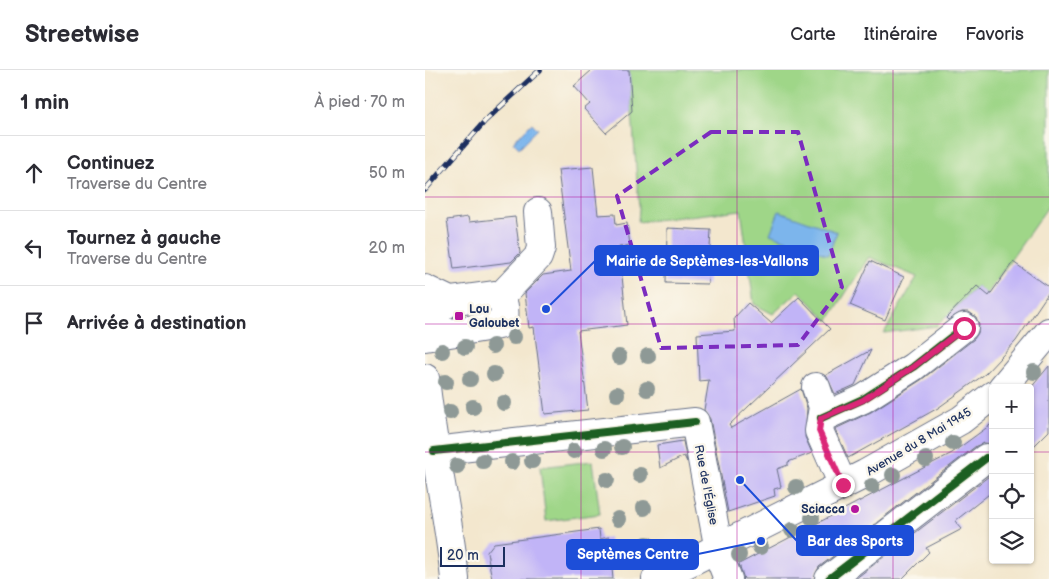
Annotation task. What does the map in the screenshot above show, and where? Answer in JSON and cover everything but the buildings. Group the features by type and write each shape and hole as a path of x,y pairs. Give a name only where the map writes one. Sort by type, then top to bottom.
{"street":[{"path":"500,297 539,257 541,248 538,212"},
{"path":"425,289 450,301"},
{"path":"425,320 450,301 494,295 500,297 503,301 504,322 499,325 453,334 425,337"},
{"path":"450,301 453,334"},
{"path":"821,418 863,400 913,367 964,328"},
{"path":"1005,384 1049,332"},
{"path":"425,378 435,450 451,536 455,579"},
{"path":"816,387 823,407 819,431 843,485"},
{"name":"Avenue du 8 Mai 1945","path":"656,579 843,485 961,420 989,398"},
{"name":"Rue de l'Église","path":"435,450 695,422 718,547 728,579"},
{"path":"829,579 986,458"}],"highlighted area":[{"path":"711,132 798,132 842,287 798,345 661,348 617,196"}],"green space":[{"path":"629,70 1049,70 1049,205 987,294 977,286 937,326 884,333 917,277 869,257 828,321 799,291 773,314 754,304 741,210 638,222 639,209"},
{"path":"593,461 600,514 546,521 540,467"}],"water":[{"path":"532,123 538,129 519,148 513,142"},
{"path":"779,211 837,232 828,255 770,234"}],"railway":[{"path":"425,190 485,121 540,70"}],"cycle path":[{"path":"821,418 863,399 913,367 964,327"},
{"path":"434,451 695,422"},
{"path":"829,579 986,458"}],"place":[{"name":"Mairie de Septèmes-les-Vallons","path":"546,309"},
{"name":"Lou Galoubet","path":"459,316"},
{"name":"Bar des Sports","path":"740,480"},
{"name":"Sciacca","path":"855,509"},
{"name":"Septèmes Centre","path":"761,541"}],"route":[{"path":"843,485 819,431 821,418 863,400 913,367 964,328"}]}
